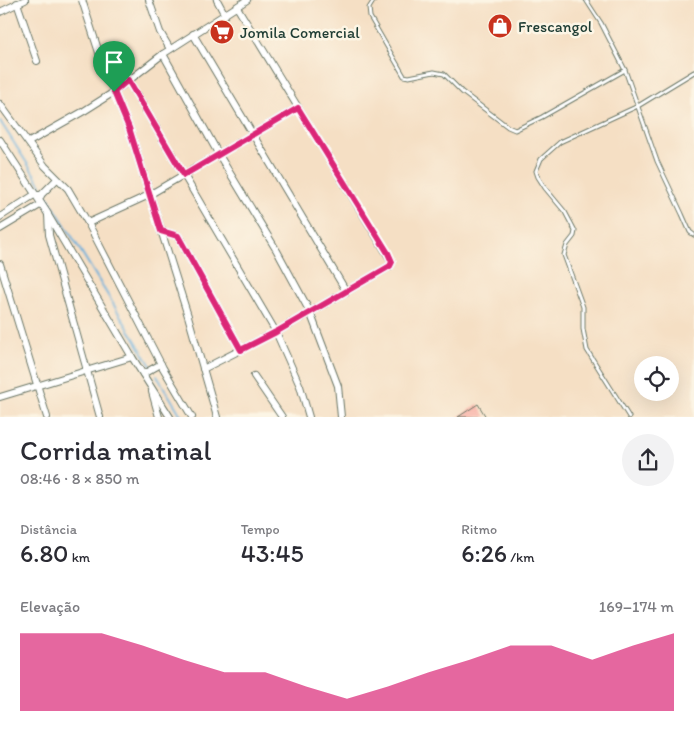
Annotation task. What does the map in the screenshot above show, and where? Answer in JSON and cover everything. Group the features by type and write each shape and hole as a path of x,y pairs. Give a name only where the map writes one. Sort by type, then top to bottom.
{"street":[{"path":"0,12 25,0"},
{"path":"82,0 114,92 129,128 188,316 217,417"},
{"path":"149,0 160,32 170,49"},
{"path":"217,0 224,15"},
{"path":"29,142 114,92 170,49 247,0"},
{"path":"17,3 37,62"},
{"path":"203,369 276,332 390,266 392,262 237,7"},
{"path":"193,34 346,291"},
{"path":"163,54 219,155 252,206 310,312 338,386 341,417"},
{"path":"128,80 276,332 300,386 309,417"},
{"path":"0,104 45,166 68,189 88,223 161,364 192,417"},
{"path":"88,223 149,195 298,108"},
{"path":"0,140 37,195 40,204 48,214 132,357 170,417"},
{"path":"0,217 47,189 57,179"},
{"path":"0,229 40,204"},
{"path":"48,214 48,235 100,417"},
{"path":"161,231 178,236 241,350"},
{"path":"0,264 47,417"},
{"path":"0,397 132,357"},
{"path":"143,374 161,364"},
{"path":"254,376 282,417"},
{"path":"150,386 158,417"}],"lane":[{"path":"374,0 369,8 370,17 404,76 409,77 439,72 444,74 462,92 508,127 515,130 542,117 625,70"},
{"path":"586,0 601,23 625,70 657,161 690,232 694,235"},
{"path":"629,417 587,350 583,328 583,307 564,255 575,231 565,212 545,188 536,171 541,159 551,148 560,142 638,106 694,72"}],"building":[{"path":"478,404 486,417 458,417"}],"waterway":[{"path":"0,121 41,185"},
{"path":"46,194 151,366"},
{"path":"157,376 182,417"}],"place":[{"name":"Frescangol","path":"500,26"},
{"name":"Jomila Comercial","path":"222,32"}],"route":[{"path":"128,80 184,175 298,108 388,253 392,262 390,266 276,332 241,350 178,236 161,231 129,128 114,92 128,80"}]}
